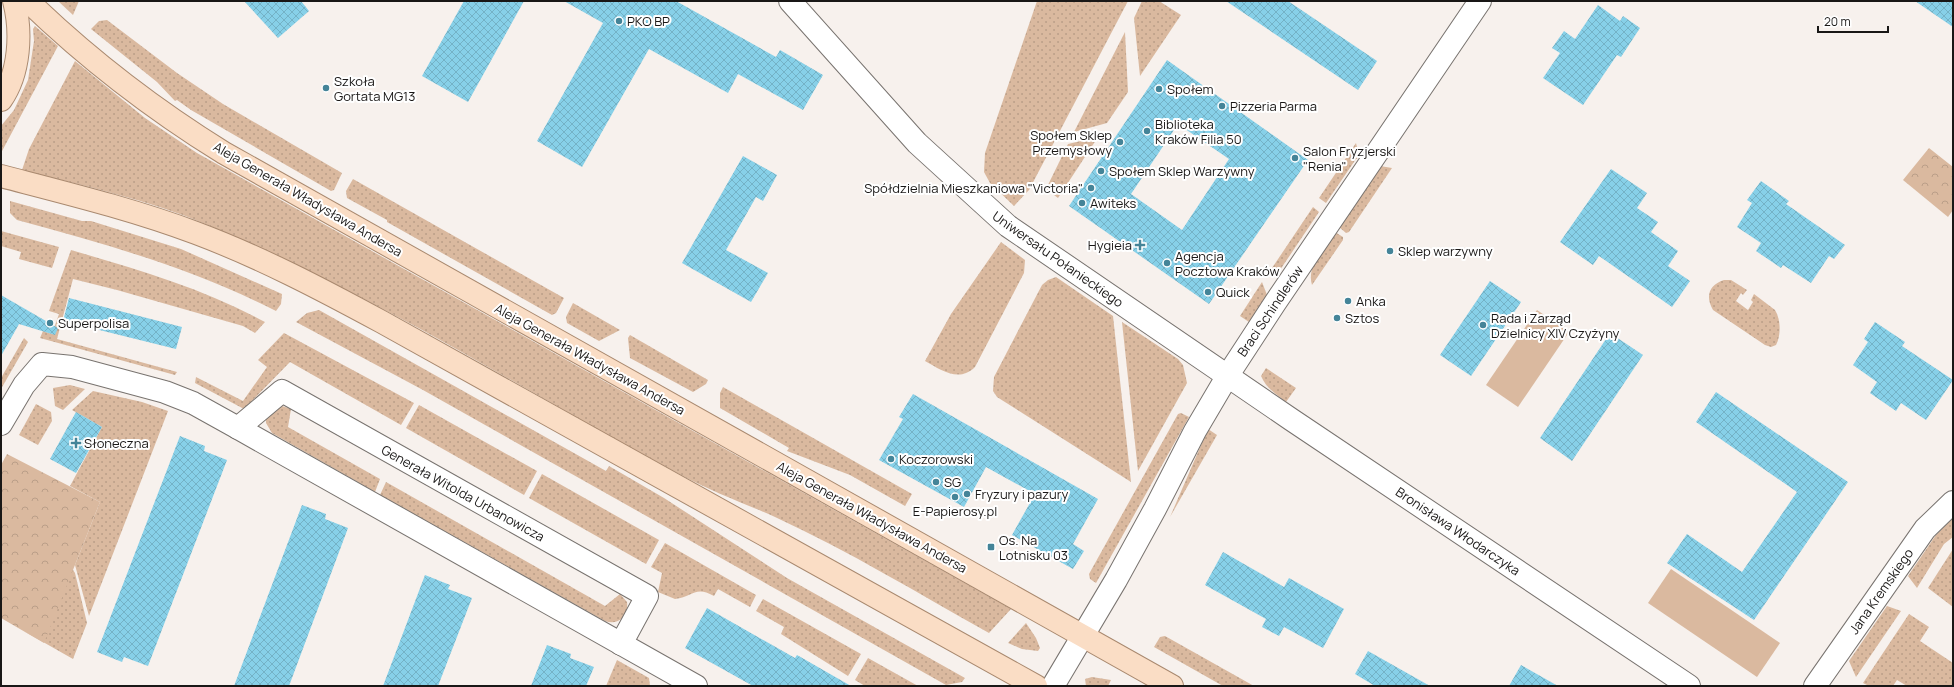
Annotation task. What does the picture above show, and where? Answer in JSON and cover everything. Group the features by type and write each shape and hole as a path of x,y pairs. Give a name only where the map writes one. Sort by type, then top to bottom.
{"main road":[{"path":"1,100 13,74 17,54 18,27 14,1"},
{"name":"Aleja Generała Władysława Andersa","path":"28,1 61,32 124,84 179,124 224,153 1172,686"},
{"path":"1,176 111,205 168,224 226,246 312,285 382,322 1036,686"}],"street":[{"name":"Uniwersału Połanieckiego","path":"790,1 917,143 992,212 1048,254 1228,375"},
{"name":"Braci Schindlerów","path":"1053,686 1116,580 1155,510 1194,431 1228,375 1275,303 1480,1"},
{"path":"1,424 24,385 42,364 72,367 165,392 193,404 238,428 621,644 664,679 696,686"},
{"name":"Bronisława Włodarczyka","path":"1228,375 1689,686"},
{"name":"Generała Witolda Urbanowicza","path":"238,428 282,391 626,584 647,596 621,644"},
{"name":"Jana Kremskiego","path":"1815,686 1925,529 1953,502"}],"green space":[{"path":"58,1 79,1 73,15"},
{"path":"1037,1 1128,1 1029,190 1014,206 990,183 984,172 985,153"},
{"path":"1142,1 1159,1 1181,15 1140,76 1134,18"},
{"path":"107,20 177,73 223,104 342,173 334,190 331,191 191,110 177,100 175,101 157,82 91,29 99,21"},
{"path":"35,26 58,46 1,153 1,126 14,110 28,80 34,41 33,29"},
{"path":"1125,32 1128,92 1107,123 1074,132"},
{"path":"75,61 145,118 197,153 1011,609 989,633 884,573 803,530 681,475 448,344 330,281 270,252 208,225 162,208 116,194 22,170 29,149"},
{"path":"1098,137 1058,198 1046,189 1068,144"},
{"path":"1356,143 1358,151 1357,159 1326,203 1319,198"},
{"path":"1929,148 1953,167 1953,210 1948,217 1903,180"},
{"path":"1380,166 1392,168 1349,232 1346,233 1339,227"},
{"path":"353,179 564,298 556,313 552,315 347,198 346,191"},
{"path":"10,201 82,221 91,221 181,249 282,294 281,304 276,311 213,282 181,270 116,248 17,220 10,213"},
{"path":"1313,207 1319,212 1280,270 1274,270 1272,268"},
{"path":"1,231 59,247 52,268 19,259 21,252 1,246"},
{"path":"1335,232 1343,237 1343,240 1312,285 1311,278 1314,264"},
{"path":"1001,242 1025,260 1024,273 975,367 969,372 956,375 944,371 925,361 951,314"},
{"path":"71,250 170,281 219,300 265,322 255,333 243,326 73,279 57,339 177,372 175,375 40,338 43,331 52,334 59,314 49,311"},
{"path":"1056,277 1113,316 1131,482 997,397 993,391 994,377 1042,285 1048,280"},
{"path":"1724,280 1731,280 1747,290 1743,295 1741,293 1736,301 1748,310 1753,302 1751,300 1754,294 1775,310 1780,328 1776,345 1771,347 1765,345 1713,310 1709,300 1710,292 1715,285"},
{"path":"1262,282 1267,295 1249,322 1240,316"},
{"path":"573,303 620,330 599,341 567,323 566,317"},
{"path":"319,310 606,471 609,466 664,498 787,578 965,678 962,682 946,685 423,390 296,322 307,313"},
{"path":"1537,310 1569,332 1518,407 1486,385"},
{"path":"1122,322 1178,359 1183,365 1187,383 1138,471"},
{"path":"284,333 414,403 401,425 290,362 244,409 195,383 196,377 243,401 267,367 258,360"},
{"path":"630,335 708,380 706,384 693,392 630,358 628,338"},
{"path":"24,338 28,342 1,389 1,378"},
{"path":"1266,368 1296,388 1286,402 1263,380 1261,376"},
{"path":"70,385 85,389 63,410 55,406 53,388"},
{"path":"723,387 912,494 905,506 850,475 787,451 789,448 720,408 720,393"},
{"path":"93,391 142,402 168,411 89,616 75,565 100,502 70,486 102,427 72,410"},
{"path":"36,404 51,412 52,421 38,445 19,435"},
{"path":"279,405 291,409 288,427 380,479 375,492 272,433 266,423 266,417"},
{"path":"419,405 537,471 524,495 406,428"},
{"path":"1181,413 1189,417 1096,583 1090,579 1089,574 1178,414"},
{"path":"1208,429 1217,435 1170,517"},
{"path":"7,454 100,502 44,643 1,618 1,465"},
{"path":"542,474 659,540 646,564 529,498"},
{"path":"386,482 605,606 620,594 627,602 626,612 622,619 618,621 605,621 380,495"},
{"path":"1953,518 1953,537 1944,544 1917,588 1908,576 1936,535"},
{"path":"665,543 756,595 750,607 718,589 714,596 708,593 698,592 675,599 658,592 662,573 651,567"},
{"path":"58,546 75,573 87,623 73,659 29,634 40,609"},
{"path":"1953,549 1953,607 1928,588"},
{"path":"1671,569 1780,643 1757,677 1648,603"},
{"path":"763,599 861,654 848,676 781,634 784,627 756,611"},
{"path":"1887,606 1901,611 1856,677 1849,661"},
{"path":"1909,614 1929,627 1920,641 1953,663 1953,686 1907,686 1897,680 1893,686 1869,686 1863,683"},
{"path":"1026,623 1036,638 1040,648 1038,651 1022,649 1008,643"},
{"path":"1165,636 1254,686 1223,686 1154,647 1160,637"},
{"path":"868,658 918,686 865,686 855,680"},
{"path":"617,660 649,678 650,686 606,686"},
{"path":"1092,677 1111,680 1108,686 1086,686 1085,679"}],"building":[{"path":"244,1 301,1 309,11 278,38"},
{"path":"464,1 524,1 468,102 422,76"},
{"path":"564,1 676,1 776,57 780,50 823,75 803,110 738,74 728,93 649,49 582,167 537,141 603,23"},
{"path":"1226,1 1288,1 1377,61 1358,90"},
{"path":"1915,1 1953,1 1953,27"},
{"path":"1598,5 1620,21 1623,16 1640,28 1621,57 1617,55 1583,105 1543,78 1560,53 1552,48 1564,31 1575,39"},
{"path":"1167,60 1308,160 1209,304 1069,206","holes":["1178,124 1229,159 1182,230 1131,194"]},
{"path":"743,156 777,175 763,201 756,197 726,250 768,273 751,302 682,263"},
{"path":"1611,169 1647,193 1637,208 1658,222 1651,232 1678,251 1668,266 1690,281 1672,307 1599,256 1593,265 1560,242"},
{"path":"1761,181 1789,201 1786,204 1845,245 1834,259 1829,256 1811,283 1783,265 1781,268 1756,251 1761,243 1737,227 1752,203 1747,200"},
{"path":"1490,281 1521,302 1471,376 1440,355"},
{"path":"1,295 58,328 55,335 19,324 1,356"},
{"path":"69,298 182,327 176,349 63,321"},
{"path":"1875,322 1905,342 1902,346 1953,380 1926,420 1901,403 1896,411 1870,393 1877,382 1853,365 1868,342 1864,339"},
{"path":"1610,333 1643,355 1572,461 1540,438"},
{"path":"1716,392 1848,482 1754,620 1667,563 1687,534 1742,572 1797,492 1696,422"},
{"path":"913,394 1098,499 1073,544 1084,551 1073,569 1012,535 1035,494 986,467 964,507 879,460 903,419 899,417"},
{"name":"Słoneczna","path":"76,412 102,427 76,473 50,459"},
{"path":"180,436 205,446 204,451 227,460 148,666 124,657 122,662 97,652"},
{"path":"302,505 326,514 325,519 348,528 289,686 234,686"},
{"path":"1223,552 1284,587 1289,578 1344,609 1323,648 1284,627 1279,636 1262,627 1266,619 1205,585"},
{"path":"425,575 450,585 448,589 472,598 438,686 383,686"},
{"path":"707,608 795,658 797,655 851,686 753,686 685,648"},
{"path":"547,645 571,654 570,658 594,667 586,686 531,686"},
{"path":"1368,651 1430,686 1375,686 1355,674"},
{"path":"1521,665 1558,686 1509,686"}],"place":[{"name":"PKO BP","path":"619,21"},
{"name":"Szkoła Gortata MG13","path":"326,88"},
{"name":"Społem","path":"1159,89"},
{"name":"Pizzeria Parma","path":"1222,106"},
{"name":"Biblioteka Kraków Filia 50","path":"1147,131"},
{"name":"Społem Sklep Przemysłowy","path":"1120,142"},
{"name":"Salon Fryzjerski \"Renia\"","path":"1295,158"},
{"name":"Społem Sklep Warzywny","path":"1101,171"},
{"name":"Spółdzielnia Mieszkaniowa \"Victoria\"","path":"1091,188"},
{"name":"Awiteks","path":"1082,203"},
{"name":"Hygieia","path":"1140,245"},
{"name":"Sklep warzywny","path":"1390,251"},
{"name":"Agencja Pocztowa Kraków","path":"1167,263"},
{"name":"Quick","path":"1208,292"},
{"name":"Anka","path":"1348,301"},
{"name":"Sztos","path":"1337,318"},
{"name":"Superpolisa","path":"50,323"},
{"name":"Rada i Zarząd Dzielnicy XIV Czyżyny","path":"1483,325"},
{"name":"Słoneczna","path":"76,443"},
{"name":"Koczorowski","path":"891,459"},
{"name":"SG","path":"936,482"},
{"name":"Fryzury i pazury","path":"967,494"},
{"name":"E-Papierosy.pl","path":"955,497"},
{"name":"Os. Na Lotnisku 03","path":"991,547"}]}
